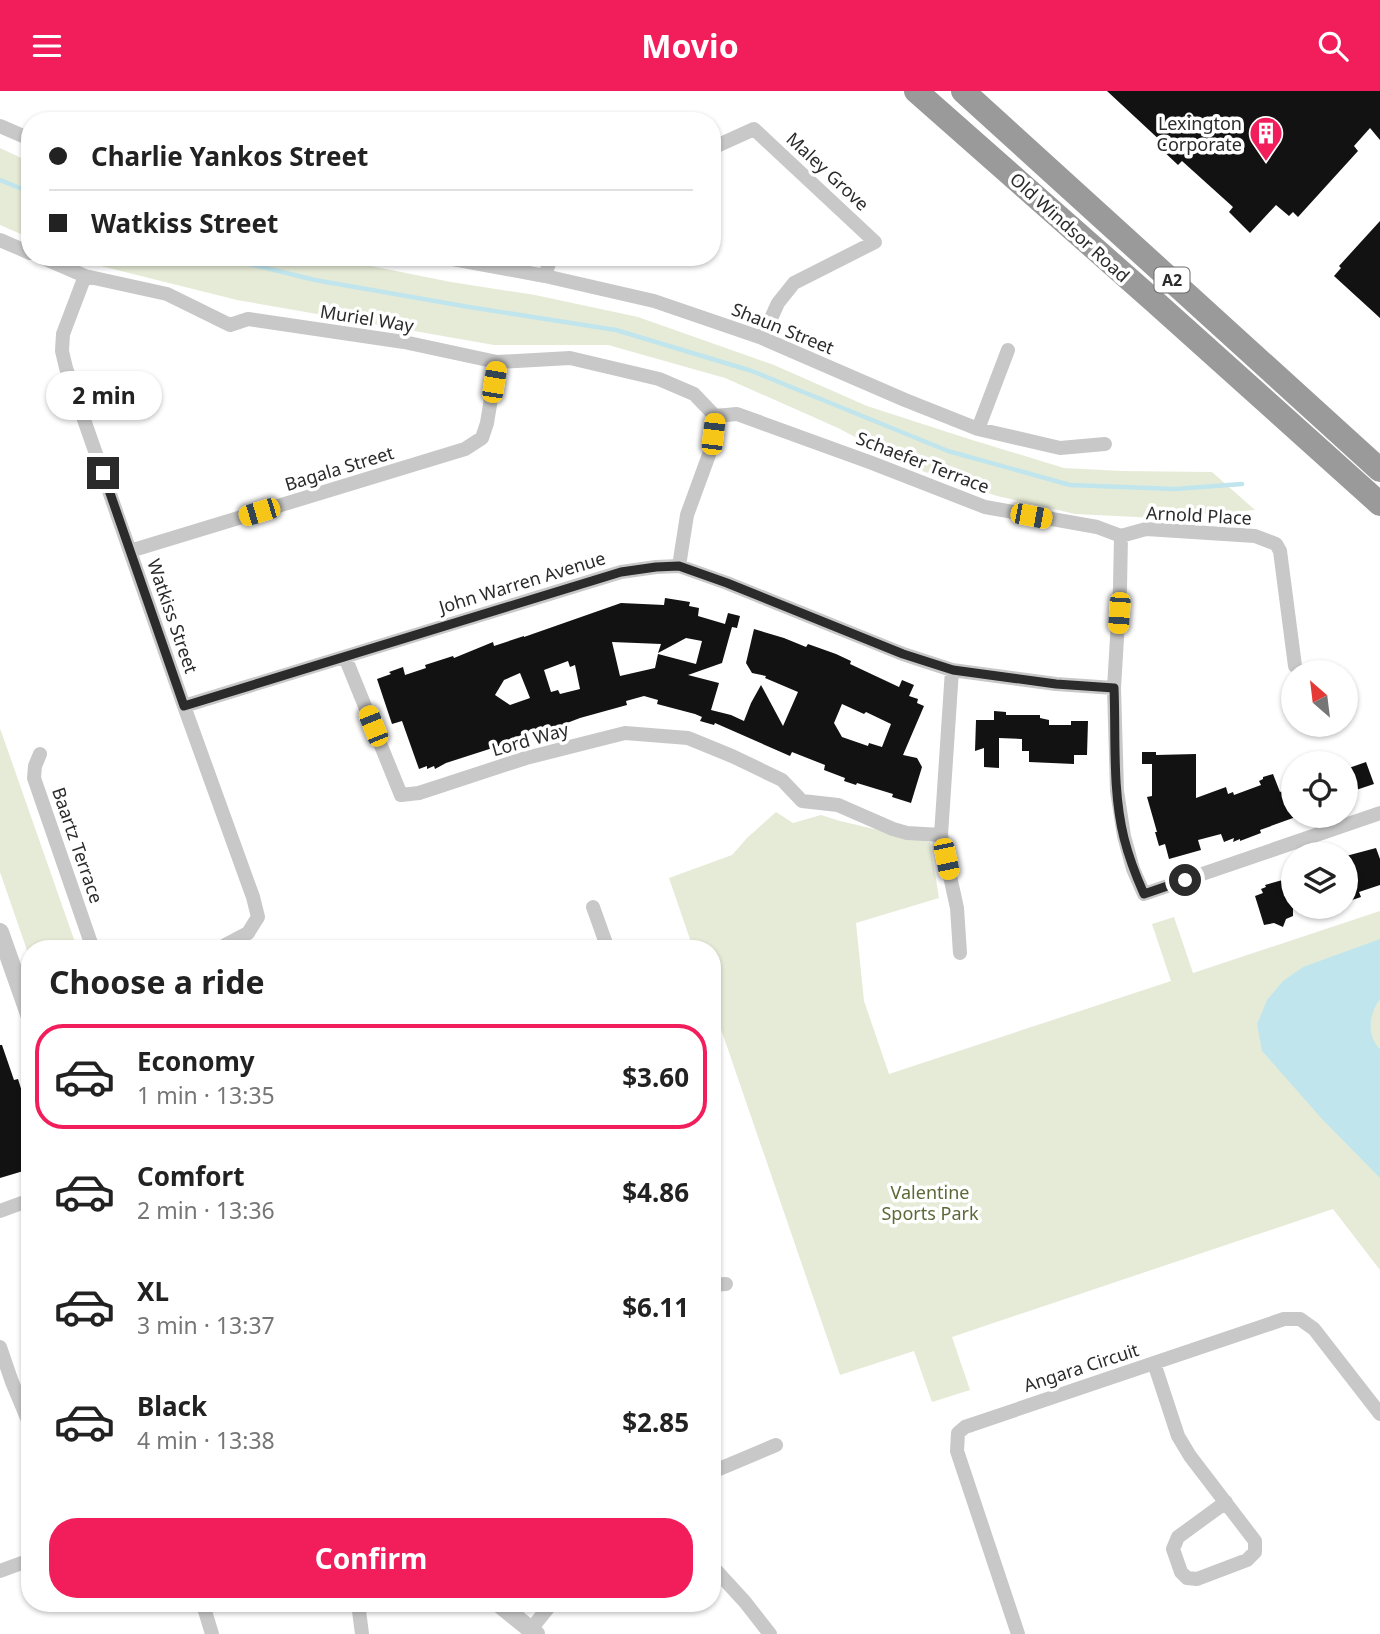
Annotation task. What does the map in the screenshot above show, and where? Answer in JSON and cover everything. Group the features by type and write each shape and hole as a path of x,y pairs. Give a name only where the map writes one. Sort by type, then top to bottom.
{"highway":[{"name":"Old Windsor Road","path":"916,91 1380,504"},
{"name":"Old Windsor Road","path":"963,91 1380,470"}],"street":[{"path":"0,126 21,135"},
{"name":"Maley Grove","path":"721,144 754,129 876,242 794,283 778,303 762,338"},
{"path":"0,240 21,249"},
{"path":"62,266 85,276"},
{"name":"Shaun Street","path":"491,266 654,301 762,338 978,429 1060,448 1105,444"},
{"path":"545,276 548,266"},
{"name":"Muriel Way","path":"85,276 167,294 230,325 248,319 404,342 497,362 570,358 659,379 694,394 715,416"},
{"name":"Watkiss Street","path":"85,276 68,317 62,351 253,897 258,917 248,933 235,940"},
{"path":"978,429 1008,350"},
{"name":"Bagala Street","path":"130,551 465,449 482,438 497,362"},
{"name":"Schaefer Terrace","path":"715,416 737,414 985,507 1097,527 1121,536"},
{"path":"679,566 687,515 710,453 715,416"},
{"name":"Arnold Place","path":"1121,536 1146,529 1255,536 1276,544 1280,551 1294,660"},
{"path":"1121,536 1114,688 1117,791 1124,836 1133,869 1144,894 1380,813"},
{"name":"John Warren Avenue","path":"184,706 621,572 679,566 903,654 953,670 1056,684 1114,688"},
{"name":"Lord Way","path":"345,657 401,795 419,793 526,758 625,733 688,738 782,780 802,801 838,805 907,833 941,835"},
{"path":"953,670 941,835 957,908 960,953"},
{"name":"Baartz Terrace","path":"40,754 34,778 90,940"},
{"path":"593,907 605,940"},
{"path":"0,932 21,991"},
{"path":"0,1211 21,1203"},
{"name":"Angara Circuit","path":"1018,1634 957,1451 958,1433 965,1427 1284,1319 1300,1319 1314,1329 1380,1414"},
{"path":"0,1347 6,1384 21,1410"},
{"path":"1154,1363 1178,1436 1190,1456 1226,1502 1255,1541 1255,1552 1247,1560 1197,1579 1187,1578 1181,1571 1173,1549 1178,1537 1226,1502"},
{"path":"721,1468 776,1445"},
{"path":"0,1571 21,1563"},
{"path":"721,1576 770,1634"},
{"path":"204,1612 212,1634"},
{"path":"359,1612 362,1634"},
{"path":"509,1612 533,1632 546,1612"}],"green space":[{"path":"0,148 21,158 21,234 0,225"},
{"path":"101,266 371,266 535,295 638,317 774,365 867,406 1064,468 1212,472 1255,510 1156,518 1075,514 997,496 916,469 838,428 725,378 608,345 494,345 237,300"},
{"path":"0,729 74,940 23,940 0,872"},
{"name":"Valentine Sports Park","path":"776,812 793,823 821,815 930,842 939,898 856,923 864,1001 889,1074 1171,981 1152,924 1174,917 1193,973 1380,911 1380,1270 1333,1209 952,1337 970,1390 932,1402 914,1351 840,1375 721,1029 721,940 690,940 669,878 732,855"}],"water":[{"path":"1380,939 1380,999 1371,1018 1371,1031 1380,1049 1380,1178 1322,1119 1262,1051 1257,1024 1267,1000 1283,981 1303,967"}],"building":[{"name":"Lexington Corporate","path":"1107,91 1380,91 1380,140 1370,128 1354,146 1358,151 1298,217 1293,212 1289,216 1276,205 1250,233 1229,212 1233,207 1182,161 1178,165 1160,148 1164,144"},
{"path":"1380,221 1380,318 1334,276 1341,268 1339,266"},
{"path":"665,598 690,602 689,606 699,608 698,616 725,624 728,613 740,616 737,628 732,627 722,663 688,675 719,683 711,710 744,721 761,685 783,726 798,692 765,678 766,676 752,673 746,663 754,629 836,654 851,661 850,664 899,687 902,680 914,685 909,696 918,699 917,703 924,706 903,755 917,758 922,767 911,803 892,797 893,794 844,781 845,778 824,770 825,765 792,752 790,756 715,723 714,725 700,721 702,717 695,714 657,704 658,700 644,696 626,701 627,705 580,718 533,736 532,732 435,769 434,766 427,769 427,766 419,769 402,721 392,724 377,679 391,674 389,672 403,667 405,675 426,668 425,665 453,656 454,658 493,642 494,646 524,637 621,603 664,605","holes":["686,638 702,641 696,664 658,654 655,668 620,676 612,642 661,644 658,653","568,661 570,667 575,665 580,689 560,694 558,690 551,692 544,670","520,673 530,698 510,705 495,695 504,680","842,704 891,724 882,747 869,743 868,746 842,737 834,723"]},
{"path":"994,711 1006,712 1006,715 1040,715 1040,718 1049,720 1049,725 1071,725 1071,721 1088,721 1087,755 1074,755 1074,764 1029,762 1029,751 1022,751 1022,739 999,738 999,768 984,767 984,748 975,751 976,720 994,720"},
{"path":"1142,752 1156,752 1156,755 1196,754 1196,798 1226,787 1228,794 1233,792 1234,795 1261,785 1259,781 1263,777 1273,774 1281,792 1281,822 1240,841 1233,842 1234,838 1224,842 1221,834 1198,840 1201,850 1169,859 1165,844 1159,846 1147,797 1152,796 1152,764 1142,764"},
{"path":"1366,762 1374,784 1358,789 1358,765"},
{"path":"1376,848 1380,859 1380,885 1359,892 1361,897 1358,898 1358,853"},
{"path":"1281,880 1281,919 1286,919 1283,927 1274,923 1264,925 1255,896 1263,893 1261,889 1266,887 1265,885"},
{"path":"2,1045 14,1080 18,1079 21,1089 21,1172 0,1178"}],"waterway":[{"path":"0,180 21,188"},
{"path":"258,266 315,280 616,330 752,371 948,451 1070,485 1175,489 1242,484"}],"place":[{"name":"Lexington Corporate","path":"1266,163"}],"route":[{"path":"103,473 184,706 621,572 679,566 903,654 953,670 1056,684 1114,688 1117,791 1124,836 1133,869 1144,894 1185,880"}]}
